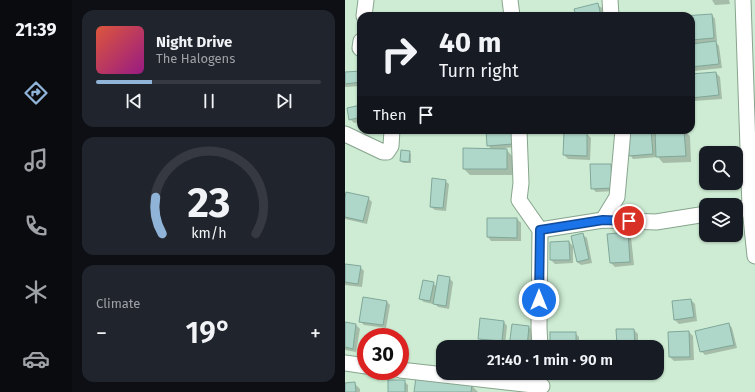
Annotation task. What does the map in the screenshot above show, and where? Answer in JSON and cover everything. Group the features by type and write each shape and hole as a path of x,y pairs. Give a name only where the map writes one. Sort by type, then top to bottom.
{"street":[{"path":"364,12 366,0"},
{"path":"510,0 512,12"},
{"path":"610,0 611,12"},
{"path":"743,0 750,90 743,209 755,256"},
{"path":"345,134 383,152 387,152 391,146 392,134"},
{"path":"519,134 521,183 519,200 540,230 540,340"},
{"path":"603,220 617,197 623,134"},
{"path":"540,230 603,220 656,222 699,215"},
{"path":"345,364 357,365"},
{"path":"409,371 543,384"}],"building":[{"path":"598,3 600,12 575,12 574,9"},
{"path":"712,14 714,38 695,40 695,15"},
{"path":"716,41 719,64 695,67 695,44"},
{"path":"357,71 357,82 345,84 345,72"},
{"path":"716,72 719,95 695,98 695,74"},
{"path":"357,106 357,118 349,120 347,108"},
{"path":"486,134 512,134 513,144 487,146"},
{"path":"564,134 587,134 587,156 563,155"},
{"path":"626,134 651,134 653,154 629,156"},
{"path":"655,134 684,134 686,156 656,157"},
{"path":"463,148 507,149 507,169 463,169"},
{"path":"401,150 410,151 409,162 400,161"},
{"path":"590,164 611,164 612,188 591,189"},
{"path":"432,178 446,180 443,208 430,207"},
{"path":"346,192 369,197 363,221 345,217"},
{"path":"487,218 517,218 517,238 487,237"},
{"path":"628,232 630,262 610,263 607,234"},
{"path":"583,233 589,259 577,262 571,236"},
{"path":"569,241 570,260 550,260 550,242"},
{"path":"345,264 361,266 358,284 345,282"},
{"path":"438,275 450,277 446,306 433,304"},
{"path":"423,280 434,282 430,301 419,299"},
{"path":"363,297 387,301 383,325 359,322"},
{"path":"691,299 694,317 674,320 672,301"},
{"path":"480,318 504,321 502,340 478,339"},
{"path":"345,322 356,324 353,349 345,347"},
{"path":"729,323 734,345 700,352 695,331"},
{"path":"512,324 529,326 528,340 510,340"},
{"path":"616,329 634,329 635,340 617,340"},
{"path":"689,331 690,357 669,357 668,332"},
{"path":"550,332 576,332 576,340 550,340"},
{"path":"416,377 472,385 471,392 414,392"},
{"path":"388,380 405,380 405,392 388,392"},
{"path":"355,382 356,392 345,392 345,383"}],"route":[{"path":"539,300 540,230 603,220 629,221"}]}
